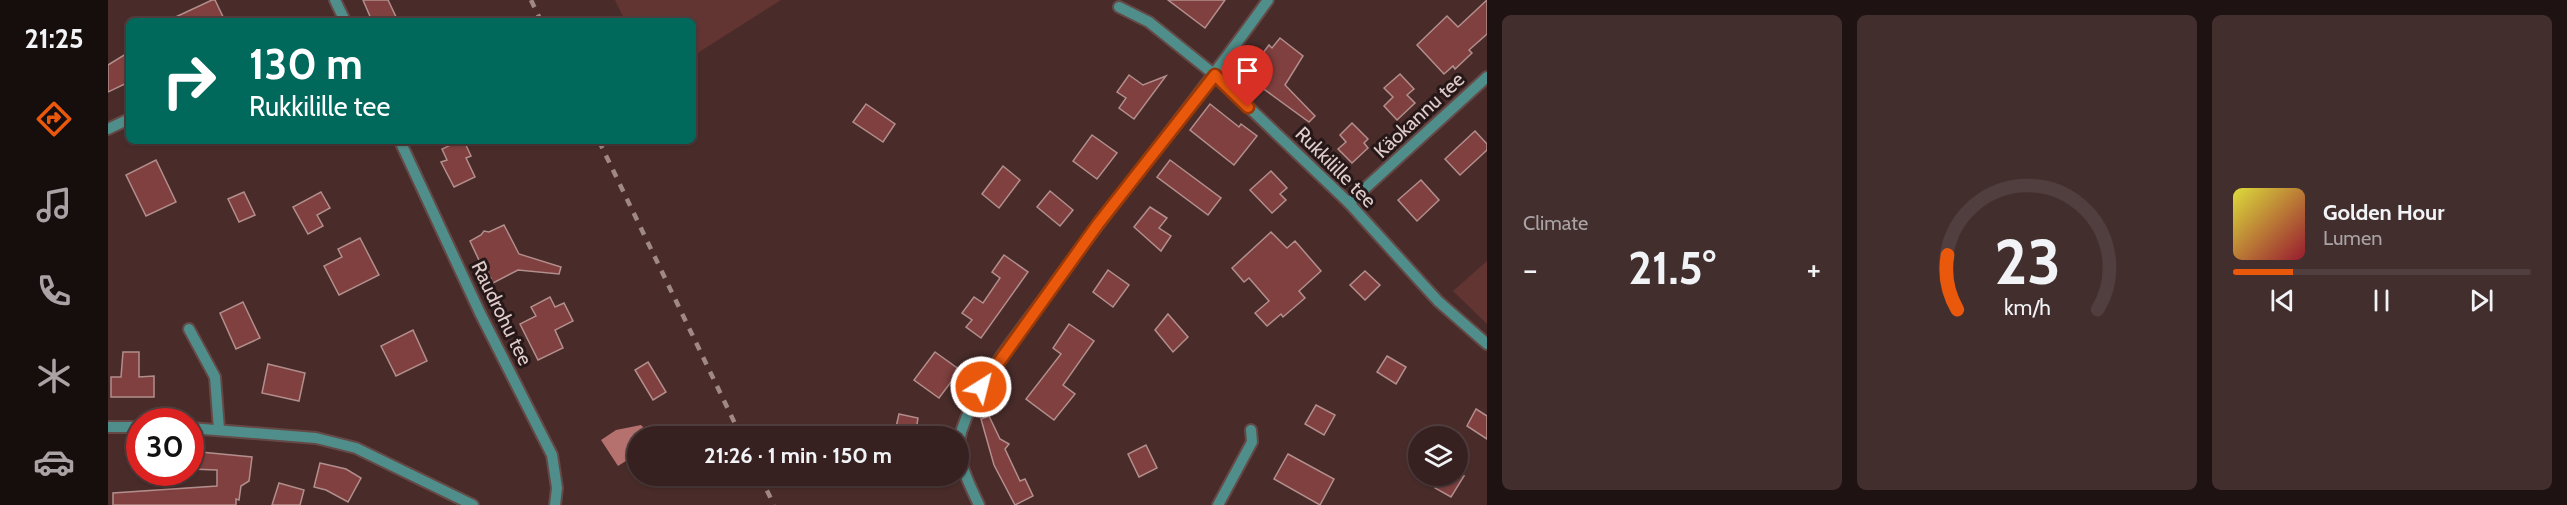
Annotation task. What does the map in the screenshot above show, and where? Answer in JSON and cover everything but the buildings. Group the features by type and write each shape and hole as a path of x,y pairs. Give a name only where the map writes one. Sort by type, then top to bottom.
{"street":[{"path":"335,0 344,18"},
{"path":"979,505 966,476 959,451 961,433 981,387 1098,224 1215,75 1268,0"},
{"name":"Rukkilille tee","path":"1119,7 1149,22 1215,75 1349,203 1438,301 1487,344"},
{"name":"Käokannu tee","path":"1349,203 1487,77"},
{"path":"108,129 126,120"},
{"name":"Raudrohu tee","path":"401,144 480,313 552,455 557,488 555,505"},
{"path":"189,329 215,377 219,429"},
{"path":"108,427 126,428"},
{"path":"204,428 316,438 356,448 473,505"},
{"path":"1218,505 1252,442 1251,430"}],"shaded area":[{"path":"615,0 781,0 696,54 696,18 624,18"},
{"path":"1487,261 1487,324 1453,291"},
{"path":"627,428 627,460 618,466 601,440 616,430"}],"railway":[{"path":"531,0 540,18"},
{"path":"600,144 736,426"},
{"path":"765,486 774,505"}],"route":[{"path":"981,387 1098,224 1215,75 1248,107"}]}
